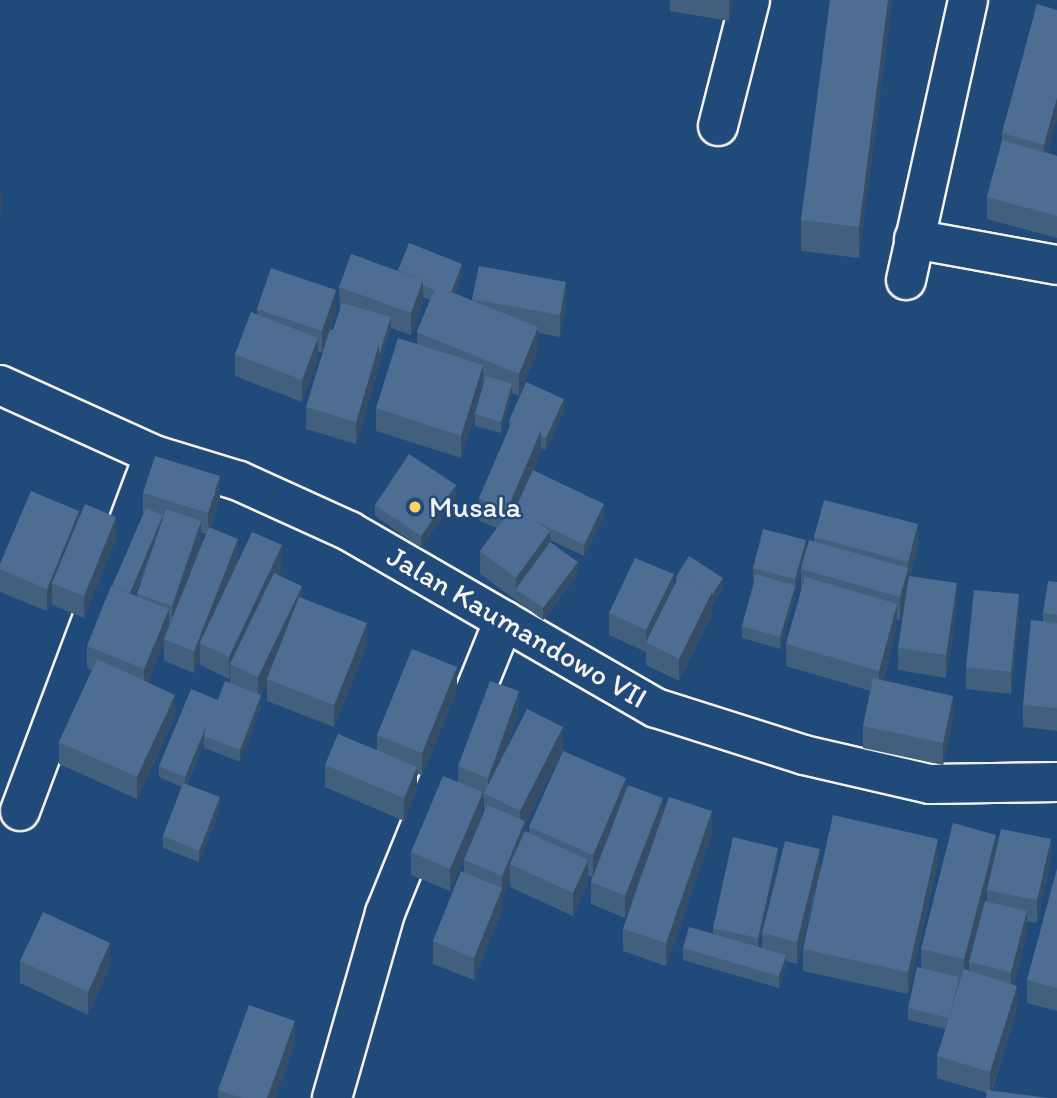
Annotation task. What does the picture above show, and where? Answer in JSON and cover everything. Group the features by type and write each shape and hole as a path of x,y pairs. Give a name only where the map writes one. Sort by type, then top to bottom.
{"street":[{"path":"718,126 750,0"},
{"path":"906,280 968,0"},
{"path":"914,239 1057,265"},
{"name":"Jalan Kaumandowo VII","path":"0,385 154,456 239,481 349,531 656,708 804,755 930,784 1057,782"},
{"path":"20,811 154,456"},
{"path":"331,1098 385,913 504,620"}],"building":[{"path":"830,0 888,0 859,227 801,220"},
{"path":"1037,4 1057,10 1057,98 1044,145 1002,133"},
{"path":"1002,140 1057,156 1057,216 987,197"},
{"path":"409,243 462,264 451,292 436,286 434,290 423,286 423,280 398,270"},
{"path":"351,254 423,280 411,313 339,287"},
{"path":"479,266 566,282 560,315 472,299"},
{"path":"271,268 336,290 322,331 257,309"},
{"path":"436,286 538,327 519,374 417,332"},
{"path":"342,303 391,317 379,355 379,344 333,330"},
{"path":"251,312 318,338 302,380 235,354"},
{"path":"330,329 379,344 356,422 306,407"},
{"path":"398,338 483,365 461,436 376,408"},
{"path":"486,376 512,384 501,422 475,414"},
{"path":"526,382 564,399 546,438 541,436 541,430 513,419 512,422 509,421"},
{"path":"513,419 541,430 507,510 479,498"},
{"name":"Musala","path":"409,454 456,485 421,536 375,505"},
{"path":"155,456 220,476 208,513 143,493"},
{"path":"533,470 604,504 584,545 536,521 516,507"},
{"path":"31,491 79,511 47,589 0,569"},
{"path":"824,500 918,524 908,562 814,537"},
{"path":"85,504 116,517 84,596 52,583"},
{"path":"514,505 550,531 516,578 480,551"},
{"path":"146,508 163,515 130,593 112,586"},
{"path":"166,509 201,521 172,606 137,594"},
{"path":"209,527 238,539 194,651 164,639"},
{"path":"763,529 806,540 795,579 753,568"},
{"path":"252,532 282,545 229,657 200,643"},
{"path":"809,540 908,568 900,597 801,569"},
{"path":"550,542 578,562 543,608 516,589"},
{"path":"689,556 723,578 712,595 712,592 676,577"},
{"path":"635,558 674,574 646,630 609,613"},
{"path":"274,573 302,586 258,677 230,664"},
{"path":"756,574 795,586 780,637 742,626"},
{"path":"679,576 712,592 679,659 646,642"},
{"path":"909,576 957,583 946,655 898,648"},
{"path":"805,577 897,604 879,671 786,644"},
{"path":"1048,581 1057,582 1057,615 1043,613"},
{"path":"111,586 169,609 144,669 87,646"},
{"path":"974,590 1019,594 1011,672 966,667"},
{"path":"299,597 367,623 334,705 267,679"},
{"path":"1031,620 1057,623 1057,708 1023,705"},
{"path":"412,649 457,667 422,753 377,735"},
{"path":"97,659 175,695 137,777 59,742"},
{"path":"873,678 953,696 943,743 863,726"},
{"path":"225,681 261,695 240,750 204,736 207,724 185,777 159,766 191,689 218,700"},
{"path":"490,681 519,691 488,778 458,766"},
{"path":"527,709 563,727 520,811 484,793"},
{"path":"338,734 417,767 404,798 325,765"},
{"path":"563,751 626,778 593,855 529,827"},
{"path":"443,776 483,792 450,869 411,852"},
{"path":"183,783 220,797 199,851 163,836"},
{"path":"628,785 663,798 625,896 591,882"},
{"path":"669,797 712,811 666,943 623,929"},
{"path":"487,805 525,821 502,876 464,860"},
{"path":"833,815 938,839 908,972 803,949"},
{"path":"953,823 996,835 964,959 921,949"},
{"path":"1001,829 1051,839 1037,900 987,890"},
{"path":"525,831 588,860 573,893 510,864"},
{"path":"733,837 778,848 758,938 713,928"},
{"path":"785,841 820,849 797,942 762,933"},
{"path":"1057,869 1057,988 1027,980"},
{"path":"461,871 502,888 474,958 433,941"},
{"path":"985,901 1027,911 1011,972 969,962"},
{"path":"43,912 110,943 88,992 20,961"},
{"path":"689,927 786,955 779,976 683,948"},
{"path":"917,967 959,977 949,1018 908,1008"},
{"path":"964,969 1017,986 990,1072 937,1056"},
{"path":"249,1005 295,1021 267,1098 242,1098 218,1090"},
{"path":"987,1090 1048,1098 986,1098"}],"place":[{"name":"Musala","path":"415,507"}]}
